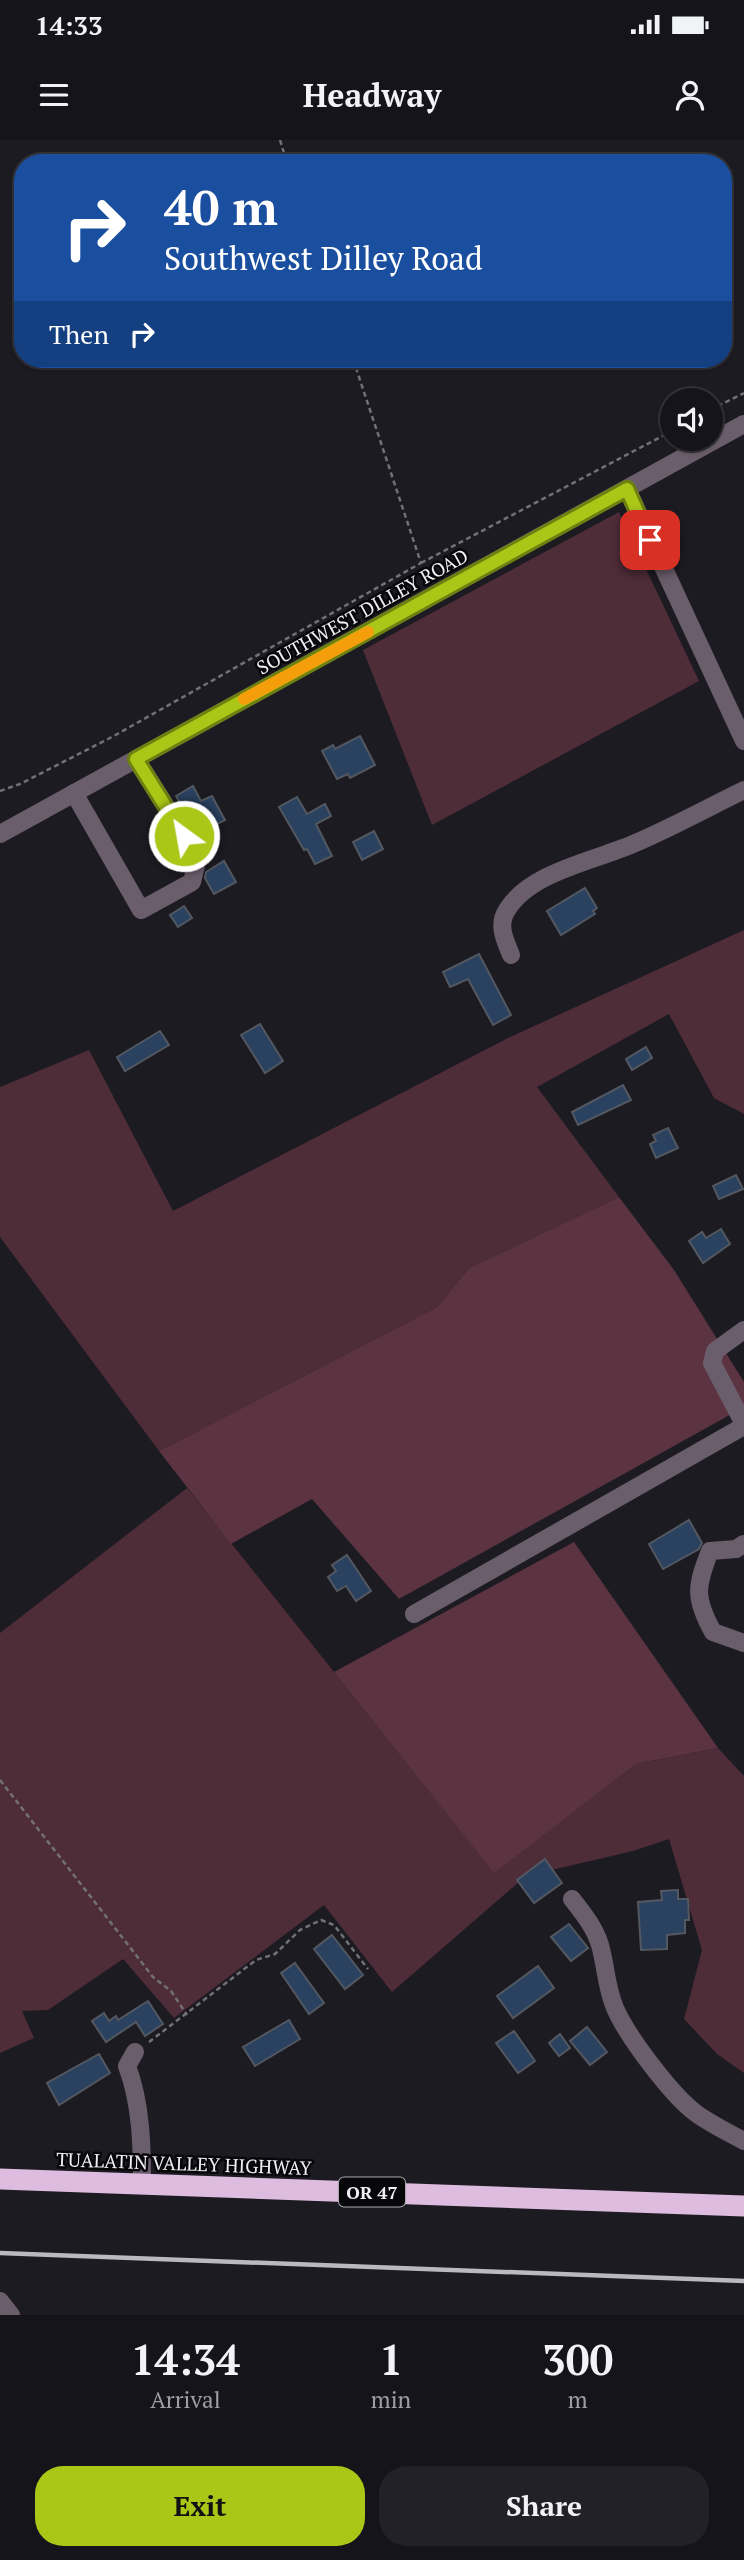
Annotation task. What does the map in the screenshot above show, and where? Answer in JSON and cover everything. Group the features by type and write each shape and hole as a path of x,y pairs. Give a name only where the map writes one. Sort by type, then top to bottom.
{"highway":[{"name":"TUALATIN VALLEY HIGHWAY","path":"0,2179 744,2206"}],"street":[{"name":"SOUTHWEST DILLEY ROAD","path":"0,834 744,424"},
{"path":"627,489 744,741"},
{"path":"74,793 141,910 192,882 198,857 136,759"},
{"path":"510,955 501,931 506,911 523,891 545,877 634,844 744,790"},
{"path":"414,1614 744,1425 712,1363 715,1351 744,1330"},
{"path":"744,1544 736,1549 710,1551 700,1576 700,1608 713,1632 744,1643"},
{"path":"572,1899 600,1942 607,1986 616,2010 636,2042 665,2082 696,2114 744,2141"},
{"path":"135,2052 127,2066 134,2084 139,2120 142,2184"},
{"path":"0,2301 11,2315"}],"path":[{"path":"356,368 421,563"},
{"path":"723,404 744,393"},
{"path":"0,791 20,784 112,737 421,563 660,437"},
{"path":"0,1780 153,1977 171,1991 187,2015"},
{"path":"135,2052 256,1960 275,1954 300,1930 321,1920 334,1925 368,1969"}],"shaded area":[{"path":"619,512 699,681 432,825 363,650"},
{"path":"744,930 744,1114 714,1098 669,1014 537,1087 619,1197 469,1268 437,1307 159,1451 0,1237 0,1087 89,1050 173,1211 508,1038"},
{"path":"619,1197 674,1270 744,1382 744,1407 399,1599 312,1499 231,1544 159,1451 437,1307 469,1268"},
{"path":"187,1488 494,1872 636,1764 718,1748 744,1776 744,2073 717,2054 684,2019 702,1950 669,1839 633,1851 526,1876 392,1992 324,1905 174,2018 123,1959 48,2010 22,2011 34,2038 0,2053 0,1633"},
{"path":"574,1542 718,1748 636,1764 494,1873 334,1672"}],"building":[{"path":"360,736 375,765 350,778 348,774 337,779 322,751 333,745 335,749"},
{"path":"193,786 201,801 212,796 225,820 197,834 176,796"},
{"path":"297,797 307,814 325,804 331,816 316,824 332,856 315,864 279,807"},
{"path":"374,831 383,849 362,860 353,842"},
{"path":"224,861 236,882 214,894 205,878 206,872"},
{"path":"585,888 597,908 593,911 595,914 561,935 547,911"},
{"path":"184,906 192,918 178,927 170,915"},
{"path":"479,954 511,1015 493,1025 468,979 450,987 443,972"},
{"path":"260,1024 283,1061 265,1073 241,1035"},
{"path":"160,1031 169,1045 125,1071 117,1057"},
{"path":"646,1047 652,1058 632,1070 626,1059"},
{"path":"623,1085 631,1100 578,1125 572,1112"},
{"path":"668,1128 678,1148 656,1158 650,1144 656,1141 653,1135"},
{"path":"736,1175 743,1189 719,1199 713,1186"},
{"path":"721,1229 730,1244 703,1263 689,1241 702,1232 706,1238"},
{"path":"689,1520 702,1543 699,1549 663,1569 649,1544"},
{"path":"347,1555 371,1591 356,1601 346,1586 337,1591 328,1577 336,1571 332,1565"},
{"path":"545,1859 562,1883 534,1903 517,1880"},
{"path":"678,1890 678,1899 688,1899 689,1920 685,1920 685,1933 667,1935 667,1949 641,1950 638,1902 662,1900 661,1891"},
{"path":"569,1924 588,1948 571,1961 551,1937"},
{"path":"332,1935 363,1975 345,1989 314,1949"},
{"path":"295,1963 324,2003 309,2014 281,1973"},
{"path":"538,1966 554,1988 513,2018 497,1996"},
{"path":"148,2001 163,2024 145,2036 136,2022 106,2042 92,2021 104,2013 109,2021 116,2016 118,2020"},
{"path":"289,2020 300,2039 255,2066 243,2047"},
{"path":"587,2027 607,2052 590,2065 570,2041"},
{"path":"514,2031 535,2061 518,2073 496,2043"},
{"path":"560,2034 570,2048 559,2056 549,2043"},
{"path":"99,2054 110,2073 59,2105 47,2083"}],"railway":[{"path":"0,2253 744,2281"}],"slow traffic":[{"path":"244,699 368,632"}],"route":[{"path":"184,836 136,759 627,489 650,540"}]}
